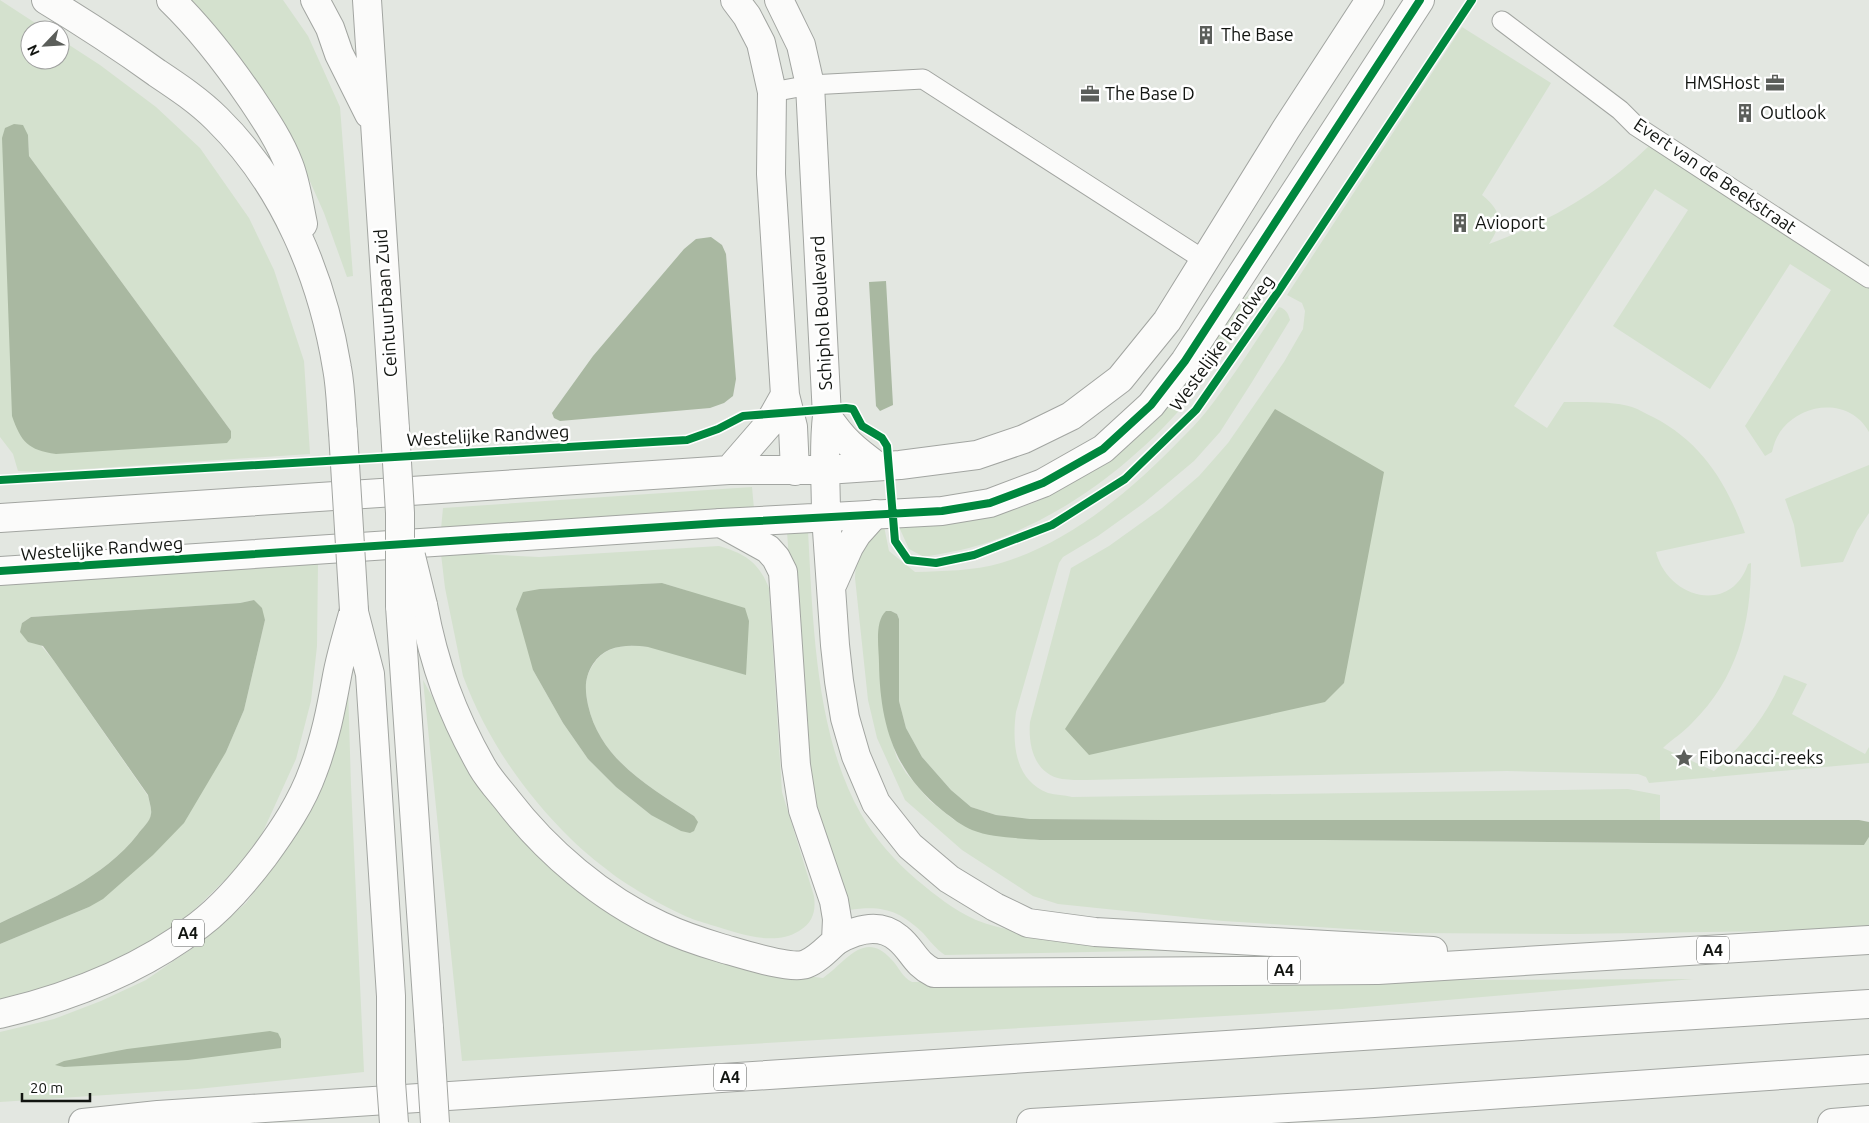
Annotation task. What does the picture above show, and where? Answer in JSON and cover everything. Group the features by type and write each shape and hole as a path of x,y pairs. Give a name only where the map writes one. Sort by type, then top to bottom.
{"main road":[{"path":"46,0 105,36 176,86 202,106 232,134 256,164 281,202 298,237 317,287"},
{"path":"171,0 191,19 224,59 261,113 290,166 338,370 354,610 370,674 391,996 391,1082 394,1123"},
{"path":"315,0 330,28 339,54 374,124"},
{"name":"Ceintuurbaan Zuid","path":"367,0 400,513 412,605"},
{"path":"735,0 747,16 761,43 772,92 771,174 785,395 793,427 795,471 826,516"},
{"name":"Schiphol Boulevard","path":"779,0 801,46 810,85 827,416 824,439 826,516"},
{"path":"0,518 729,470 826,470 977,455 1024,439 1071,416 1120,379 1167,321 1286,129 1370,0"},
{"name":"Westelijke Randweg","path":"0,571 826,516 942,511 990,503 1043,483 1103,449 1151,405 1185,361 1420,0"},
{"path":"729,470 768,425 785,395"},
{"path":"827,416 840,436 876,466"},
{"name":"A4","path":"831,587 849,547 874,514"},
{"name":"A4","path":"826,516 834,645 845,718 856,756 876,803 910,846 948,879 1028,924 1095,932 1558,958"},
{"path":"412,605 429,640 438,672 452,707 483,769 523,822 565,863 611,898 661,926 708,944 760,960 800,966 815,959 836,941 837,919 834,901 803,810 796,764 783,572 776,558 768,549 722,523"},
{"path":"412,605 429,1028 435,1123"},
{"name":"A4","path":"0,1014 68,995 110,978 141,962 174,943 200,924 247,878 275,842 300,801 313,773 326,732 337,675 354,610"},
{"name":"A4","path":"836,941 859,930 873,929 885,931 899,938 923,968 934,973 1378,970 1869,940"},
{"name":"A4","path":"82,1123 178,1114 1869,1004"},
{"path":"1031,1123 1374,1103 1869,1069"},
{"path":"1832,1123 1869,1120"}],"street":[{"name":"Evert van de Beekstraat","path":"1502,21 1620,110 1636,126 1869,278"},
{"path":"772,92 810,85 923,80 1204,260"}],"shaded area":[{"path":"0,0 31,20 20,20 20,70 70,70 70,46 100,65 156,107 200,148 249,218 274,270 304,361 310,454 40,472 18,471 13,454 0,437","holes":["5,128 28,135 29,156 231,431 231,438"]},
{"path":"186,0 283,0 308,36 340,107 353,276 347,277 324,213 300,159"},
{"path":"1462,27 1551,83 1482,195 1494,206 1498,218 1497,230 1489,244 1532,226 1574,204 1613,177 1649,146 1869,288 1869,432 1861,421 1840,409 1816,409 1793,419 1783,428 1776,439 1772,452 1765,456 1745,426 1831,290 1790,264 1710,389 1613,326 1688,210 1655,189 1514,406 1547,428 1564,402 1598,402 1640,410 1670,427 1699,452 1721,481 1738,515 1745,533 1656,552 1663,568 1673,581 1686,590 1700,595 1715,595 1728,590 1740,580 1748,564 1751,563 1748,608 1744,629 1730,669 1720,688 1707,706 1689,727 1663,748 1714,771 1755,727 1771,702 1784,675 1807,684 1792,714 1865,754 1869,747 1869,763 1649,783 1646,777 1638,774 1507,771 1086,780 1062,779 1053,776 1039,765 1035,757 1030,740 1030,722 1071,568 1109,546 1162,508 1199,476 1228,443 1284,362 1303,329 1305,311 1302,303 1287,295"},
{"path":"14,124 23,125 28,135 29,156 231,431 231,438 227,443 56,454 32,447 22,438 12,416 2,138 5,128"},
{"path":"711,237 722,245 726,254 736,379 733,396 724,403 710,408 560,421 554,418 552,413 593,356 684,249 696,239"},
{"path":"886,281 893,405 880,411 876,406 869,282"},
{"path":"1264,291 1220,358 1191,397 1147,444 1097,485 1042,519 1013,533 983,544 924,557 909,549 899,527 970,521 1004,513 1036,502 1080,478 1111,457 1189,376 1242,300 1249,295"},
{"path":"1279,307 1286,312 1290,320 1220,432 1194,461 1144,503 1098,536 1063,557 1059,563 1016,712 1015,747 1022,770 1028,779 1048,793 1072,797 1628,789 1660,795 1660,821 1030,819 996,815 971,807 951,790 922,757 906,728 899,701 899,619 897,614 891,611 879,628 882,702 897,758 906,773 929,800 954,820 1040,840 1325,840 1864,845 1869,837 1869,926 1773,931 1574,934 1412,933 1223,921 1058,904 1033,896 962,850 905,800 877,738 868,700 855,578 856,561 865,539 884,526 889,551 915,572 990,566 1026,554 1051,542 1098,513 1120,496 1190,430 1225,387"},
{"path":"1275,409 1384,472 1344,683 1325,702 1089,755 1065,729"},
{"path":"1869,465 1869,513 1857,531 1843,562 1801,567 1794,525 1785,499"},
{"path":"752,487 754,509 441,529 443,508"},
{"path":"808,531 819,676 825,713 834,749 846,783 861,814 879,841 893,857 917,880 960,912 976,920 1001,928 1040,935 1189,950 945,955 914,925 898,914 871,908 849,910 806,795 787,532"},
{"path":"719,546 736,552 750,560 760,571 769,588 782,792 814,896 812,916 804,928 789,936 778,938 755,937 732,932 669,908 627,884 590,856 554,821 522,784 495,743 472,699 463,676 445,588 441,554 459,553 539,557","holes":["662,583 688,591 648,647 617,647 604,653 590,670 587,679 587,700 594,724 603,741 615,757 644,783 694,816 651,815 616,787 588,759 563,723 533,670 540,589"]},
{"path":"318,564 317,646 311,701 296,759 261,836 233,872 190,914 138,950 82,978 0,1003 0,944 89,907 226,752 244,710 265,620 254,600 240,603 31,617 22,623 54,661 148,796 151,813 148,823 109,864 75,886 0,923 0,582"},
{"path":"662,583 745,608 749,621 746,675 648,647 625,646 610,649 593,664 588,674 586,694 594,724 603,741 615,757 644,783 694,816 698,822 694,831 690,833 681,831 651,815 616,787 588,759 563,723 533,670 516,609 523,592 540,589"},
{"path":"254,600 262,608 265,620 244,710 226,752 184,823 153,855 103,899 89,907 0,944 0,923 75,886 109,864 138,834 149,820 151,812 148,795 43,646 28,642 20,632 22,623 31,617 240,603"},
{"path":"886,611 897,614 899,619 899,701 906,728 922,757 951,790 971,807 996,815 1030,819 1164,820 1859,820 1869,822 1869,837 1864,845 1325,840 1040,840 988,835 972,830 943,811 912,780 901,763 887,726 880,685 879,628 882,616"},
{"path":"423,680 456,740 553,865 770,972 823,978 847,957 863,948 872,947 891,959 903,975 912,982 1693,979 1342,1009 462,1061"},
{"path":"348,688 364,1072 197,1089 0,1102 0,1032 54,1019 101,1001 146,980 204,940 246,903 286,849 321,783"},
{"path":"270,1031 278,1033 281,1039 281,1048 188,1060 64,1067 55,1065 64,1061 127,1049"}],"cycle path":[{"path":"0,571 721,523 942,511 990,503 1043,483 1103,449 1151,405 1185,361 1420,0"},
{"path":"0,480 687,440 718,429 743,416 846,408 853,409 862,426 882,438 887,446 895,541 908,560 936,563 974,555 1052,525 1125,479 1196,410 1278,292 1472,0"}],"place":[{"name":"The Base","path":"1206,35"},
{"name":"HMSHost","path":"1775,83"},
{"name":"The Base D","path":"1090,94"},
{"name":"Outlook","path":"1745,113"},
{"name":"Avioport","path":"1460,223"},
{"name":"Fibonacci-reeks","path":"1684,758"}]}
